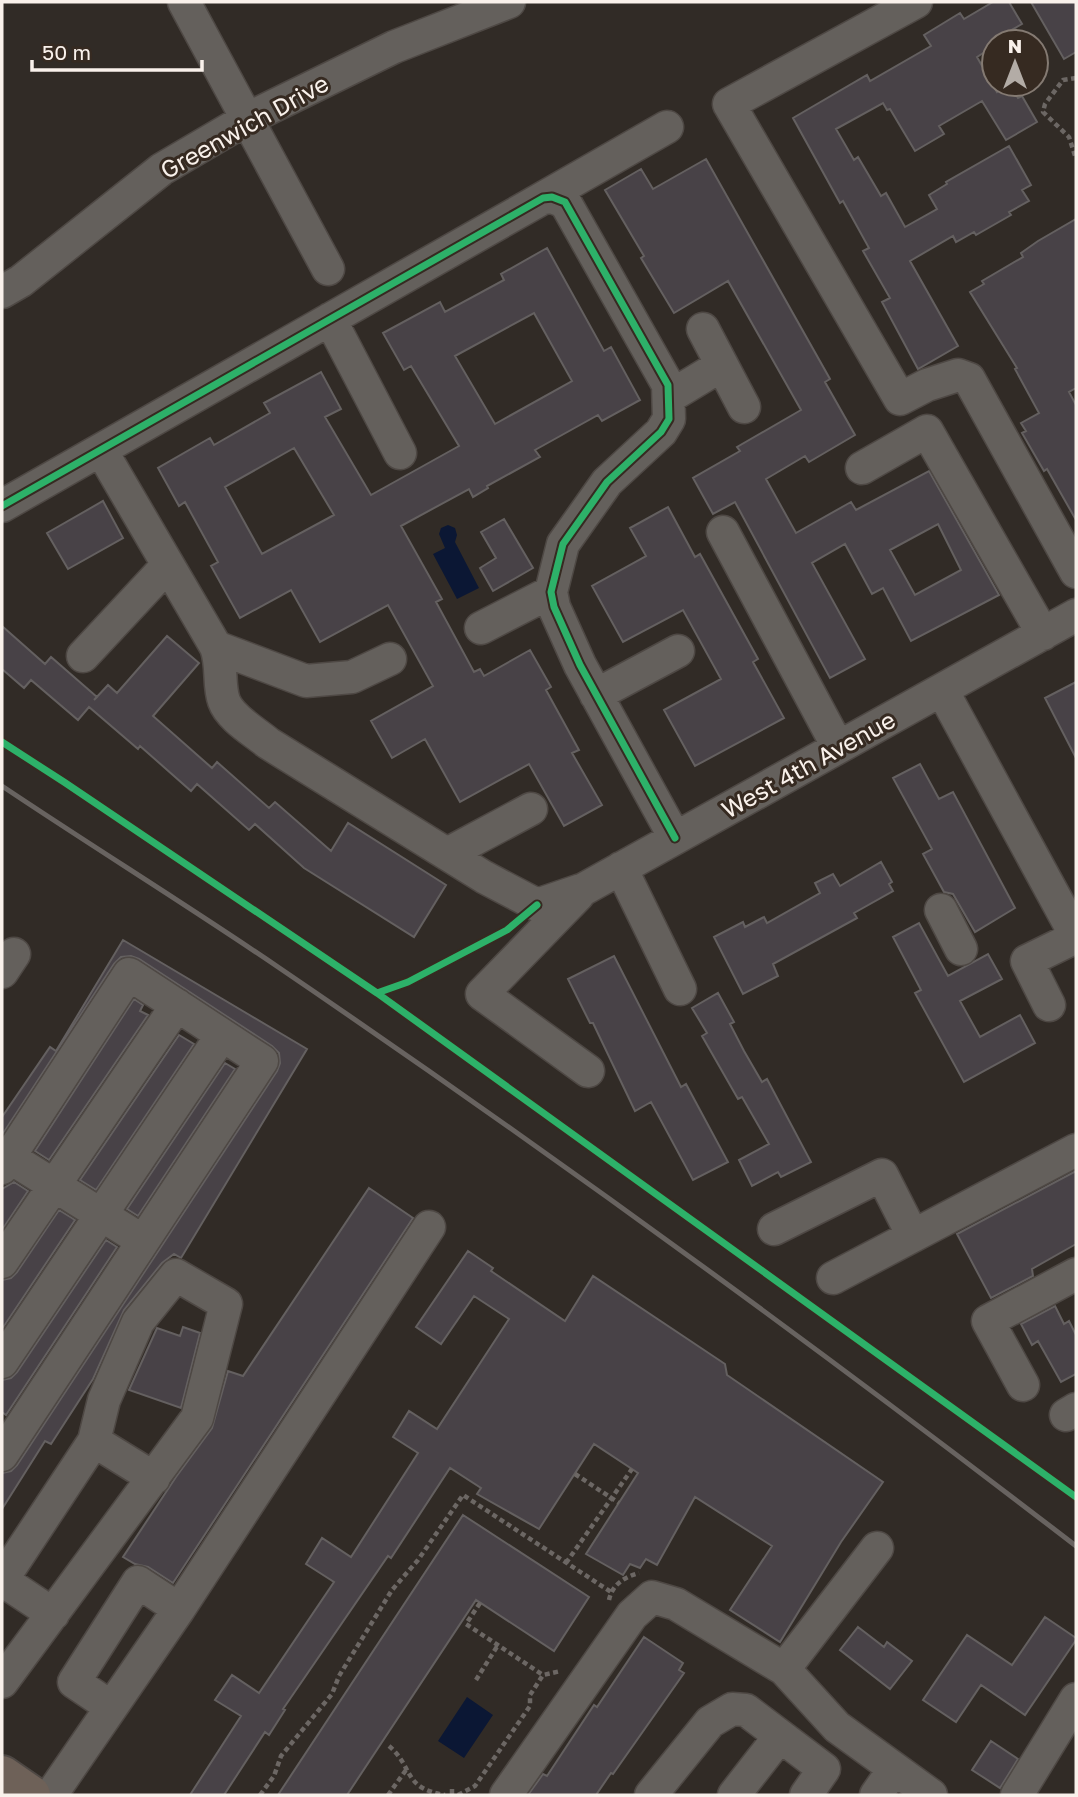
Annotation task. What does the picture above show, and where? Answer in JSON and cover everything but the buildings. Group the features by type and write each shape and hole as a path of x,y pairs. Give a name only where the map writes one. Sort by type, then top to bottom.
{"main road":[{"path":"2,1776 31,1795"}],"street":[{"path":"184,2 328,268"},
{"name":"Greenwich Drive","path":"2,292 21,281 162,169 247,119 394,47 509,2"},
{"path":"916,2 729,104 900,399 927,385 958,375 969,379 1076,572"},
{"path":"2,506 667,127"},
{"path":"543,198 552,197 565,202 668,385 669,419 661,432 607,482 563,544 551,592 562,628 675,838"},
{"path":"330,319 400,453"},
{"path":"703,329 744,407"},
{"path":"669,397 722,366"},
{"path":"862,468 927,431 1043,634"},
{"path":"101,450 216,647 221,662 225,703 237,718 268,743 447,854 531,809"},
{"path":"723,532 838,747"},
{"path":"83,656 168,565"},
{"path":"481,628 551,592"},
{"name":"West 4th Avenue","path":"447,854 537,905 584,889 1076,615"},
{"path":"216,647 306,681 352,677 390,659"},
{"path":"596,695 678,651"},
{"path":"942,690 1076,936 1027,961 1049,1004"},
{"path":"621,868 680,989"},
{"path":"584,889 482,994 588,1071"},
{"path":"941,910 961,949"},
{"path":"7,1436 143,1241 262,1061 130,974 5,1163 54,1185 143,1241"},
{"path":"2,1262 177,1005"},
{"path":"2,1362 222,1035"},
{"path":"833,1278 1076,1150"},
{"path":"774,1229 882,1175 913,1236"},
{"path":"51,1795 179,1609 429,1227"},
{"path":"1023,1385 988,1321 1076,1274"},
{"path":"2,1682 197,1418 226,1304 176,1275 138,1322 103,1400 94,1441 2,1580 52,1614"},
{"path":"94,1441 155,1478"},
{"path":"784,1669 877,1548"},
{"path":"111,1707 74,1682 138,1582 179,1609"},
{"path":"506,1795 632,1615 652,1597 676,1604 784,1669 837,1727 931,1795"},
{"path":"1017,1795 1076,1699"},
{"path":"651,1795 710,1722 732,1709 746,1710 824,1769 806,1795"},
{"path":"734,1795 787,1741 837,1727"},
{"path":"876,1795 894,1769"}],"path":[{"path":"1076,78 1063,80 1045,104 1044,112 1069,137 1076,159"},
{"path":"566,1563 632,1469"},
{"path":"575,1474 619,1503"},
{"path":"260,1795 274,1776 281,1756 332,1694 339,1676 392,1590 418,1560 463,1495 611,1592"},
{"path":"608,1605 611,1592 621,1580 635,1573 649,1572"},
{"path":"480,1602 466,1624 543,1675"},
{"path":"476,1680 498,1645"},
{"path":"454,1793 475,1786 530,1706 530,1695 543,1675 562,1671"},
{"path":"389,1745 400,1755 405,1770 422,1788 445,1795"},
{"path":"388,1795 405,1770"}],"water":[{"path":"448,525 455,528 455,542 479,588 457,599 433,554 445,548 439,534 441,528"},
{"path":"467,1697 493,1715 464,1758 438,1741"}],"railway":[{"path":"2,786 244,944 481,1107 880,1397 1076,1546"}],"cycle path":[{"path":"2,506 543,198 552,197 565,202 668,385 669,419 661,432 607,482 563,544 551,592 554,607 580,665 675,838"},
{"path":"2,742 377,993 1076,1497"},
{"path":"377,993 408,982 507,930 537,905"}]}
